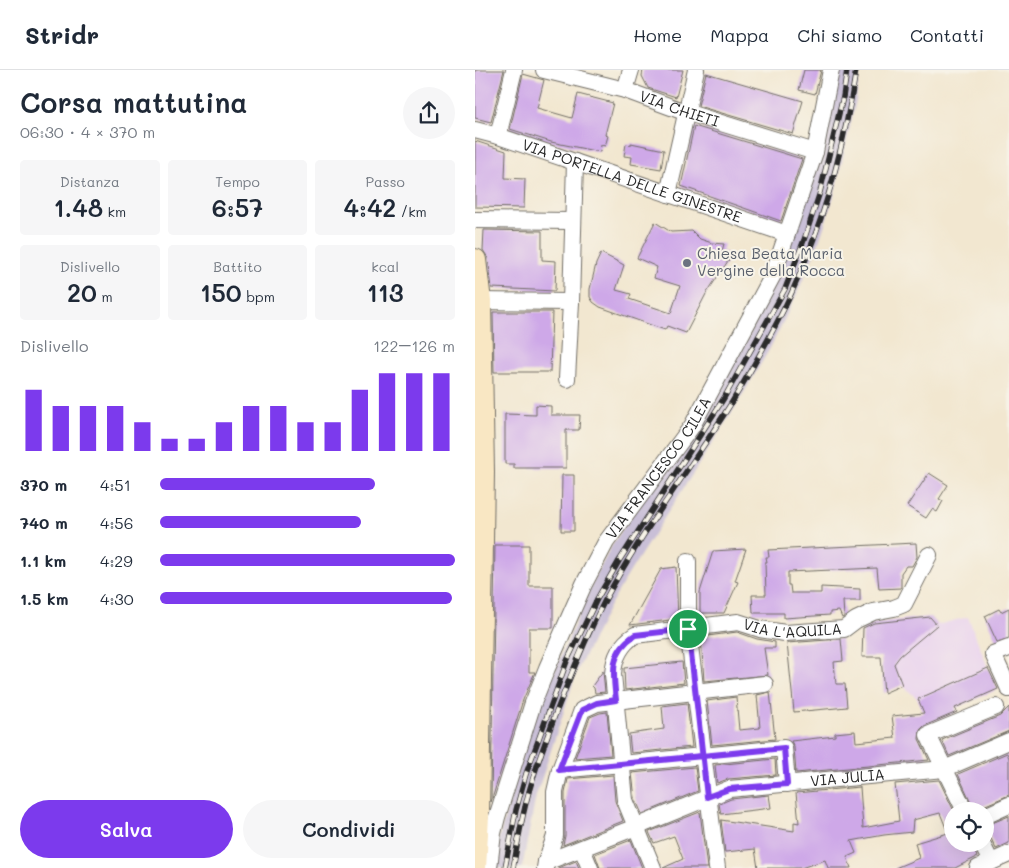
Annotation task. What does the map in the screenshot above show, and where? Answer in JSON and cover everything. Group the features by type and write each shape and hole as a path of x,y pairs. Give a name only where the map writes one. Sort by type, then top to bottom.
{"main road":[{"path":"475,260 480,301 483,472 478,596 475,868"}],"street":[{"path":"498,136 514,70"},
{"name":"VIA CHIETI","path":"544,70 625,90 686,112 815,152"},
{"path":"625,90 631,70"},
{"path":"668,194 696,70"},
{"name":"VIA FRANCESCO CILEA","path":"489,868 495,825 533,703 584,584 607,542 692,426 773,275 815,152 831,70"},
{"name":"VIA PORTELLA DELLE GINESTRE","path":"475,130 498,136 787,234"},
{"path":"567,379 575,162"},
{"path":"475,220 573,221"},
{"path":"480,301 571,302"},
{"name":"VIA L'AQUILA","path":"653,868 625,800 620,764 613,674 614,662 619,650 635,635 738,622 760,629 785,633 844,629 856,620 873,612 904,604 929,555"},
{"path":"688,561 688,629 717,868"},
{"path":"1009,648 993,654 1009,689"},
{"path":"545,865 555,836 555,792 559,770 582,710 597,703 616,700 765,684"},
{"path":"960,802 928,735 996,707"},
{"name":"VIA JULIA","path":"545,865 729,789 944,769 1009,741"},
{"path":"559,770 784,748 787,784"},
{"path":"994,812 1009,805"},
{"path":"582,849 590,868"},
{"path":"983,852 985,865 1009,854"}],"shaded area":[{"path":"834,70 860,70 856,100 834,196 818,245 796,296 769,350 736,406 610,605 577,671 536,796 522,868 494,868 499,838 530,728 591,586 611,547 750,334"},
{"path":"968,617 988,668 918,699 902,685 894,664 900,656 937,625"}],"building":[{"path":"475,70 504,70 491,122 475,118"},
{"path":"643,70 683,70 676,97 648,88 642,76"},
{"path":"804,70 821,70 815,94 799,90"},
{"path":"706,73 803,101 793,134 698,106"},
{"path":"523,74 544,80 537,108 572,118 578,94 613,103 605,135 608,136 605,146 601,145 600,152 551,142 510,129"},
{"path":"694,126 802,159 781,221 681,186"},
{"path":"475,141 506,151 505,178 525,179 524,208 475,207"},
{"path":"631,143 664,150 661,169 631,164 632,157 624,156 626,144 631,145"},
{"path":"655,222 671,232 692,231 700,239 724,244 722,251 732,255 706,294 686,333 667,326 665,330 600,307 590,297 596,264 601,253 624,265 616,290 631,294 629,299 671,313 680,286 654,278 657,267 637,258"},
{"path":"484,230 542,231 542,260 556,261 555,291 492,288 488,258 483,250"},
{"path":"493,312 552,312 550,372 494,372"},
{"path":"536,405 551,406 551,415 580,415 579,430 566,430 566,468 514,468 514,464 505,464 505,414 536,415"},
{"path":"929,473 948,485 939,499 943,501 937,512 932,509 926,518 907,506"},
{"path":"562,475 574,475 574,531 561,531"},
{"path":"916,543 917,557 912,566 906,566 901,573 901,588 879,589 877,568 788,572 788,585 790,585 791,593 821,593 821,587 860,589 860,601 843,601 844,617 842,618 839,611 830,612 830,615 784,618 784,613 753,613 752,595 766,595 765,562 767,562 766,557 769,557 768,550"},
{"path":"495,545 529,545 529,586 553,586 553,628 529,628 529,672 535,672 523,700 491,802"},
{"path":"746,549 735,581 738,582 724,613 700,613 700,592 713,551"},
{"path":"676,567 678,619 630,625 661,569"},
{"path":"1009,608 1009,638 997,642 985,616 999,609 1001,612"},
{"path":"930,617 937,625 900,656 894,664 902,685 884,693 881,657 862,657 863,628 874,623"},
{"path":"737,632 757,639 775,642 775,648 764,648 768,675 704,681 701,637"},
{"path":"841,639 843,661 834,662 836,684 845,684 847,707 794,712 787,643"},
{"path":"682,662 684,683 625,690 624,668"},
{"path":"988,668 998,689 955,708 957,712 924,726 920,730 919,739 929,760 796,773 794,747 791,741 835,736 835,733 855,731 856,742 895,738 892,716 924,713 918,699"},
{"path":"603,671 605,692 595,693 592,686"},
{"path":"770,692 775,739 712,745 707,701 736,697 739,730 760,728 757,695"},
{"path":"687,703 692,747 631,753 629,734 664,729 662,706"},
{"path":"1009,707 1009,731 949,756 942,740 1000,716"},
{"path":"607,712 611,755 575,758 590,717"},
{"path":"1007,753 1009,758 1009,795 993,802 971,802 958,774"},
{"path":"775,759 776,775 728,779 717,783 715,765"},
{"path":"695,767 698,791 642,814 635,798 632,773"},
{"path":"613,775 615,801 623,821 563,845 565,836 565,793 568,779"},
{"path":"939,780 950,802 944,802 944,823 940,813 913,820 912,832 851,841 856,853 847,857 851,868 828,868 825,860 801,868 758,868 755,849 725,852 721,820 794,831 794,822 799,823 796,793 860,787 863,828 899,821 895,784"},
{"path":"769,795 771,808 721,814 719,804 731,799"},
{"path":"700,812 707,868 663,868 683,859 674,836 654,843 649,832"},
{"path":"1009,816 1009,843 996,849 994,845 994,822"},
{"path":"944,834 944,852 975,852 977,857 955,868 895,868 919,858 915,843"},
{"path":"631,840 642,868 600,868 595,854"},
{"path":"576,861 579,868 558,868"}],"railway":[{"path":"505,868 516,810 526,774 567,661 597,599 619,561 724,398 785,289 820,192 843,97 847,70"},
{"path":"513,868 523,815 535,772 555,715 597,616 618,576 740,389 778,322 803,267 823,212 839,156 856,70"}],"place":[{"name":"Chiesa Beata Maria Vergine della Rocca","path":"687,263"}],"route":[{"path":"688,629 635,635 629,639 619,650 614,662 613,674 616,700 597,703 582,710 559,770 703,756 784,748 787,784 729,789 707,797 703,756 696,692 688,629"}]}
